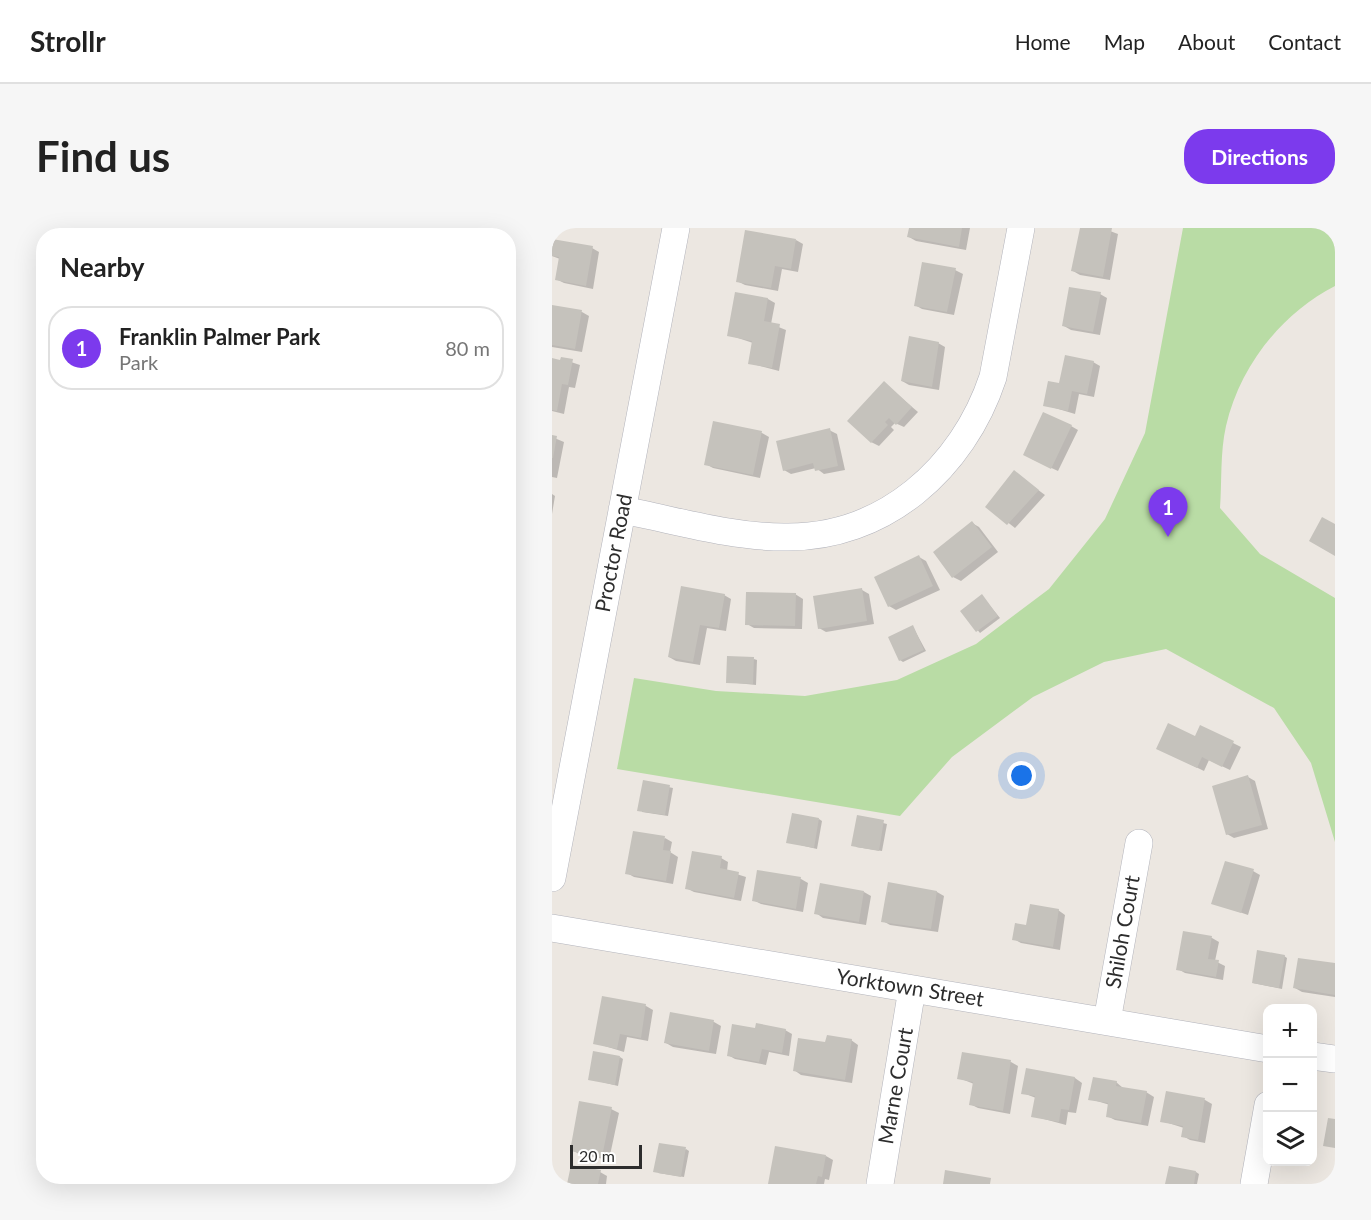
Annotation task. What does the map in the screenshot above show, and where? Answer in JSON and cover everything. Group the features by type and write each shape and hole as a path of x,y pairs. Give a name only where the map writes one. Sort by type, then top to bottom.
{"street":[{"name":"Proctor Road","path":"552,878 676,228"},
{"path":"622,510 754,535 785,537 816,535 855,525 890,509 922,486 950,459 964,440 986,398 993,377 1022,228"},
{"name":"Shiloh Court","path":"1107,1021 1139,843"},
{"name":"Yorktown Street","path":"552,928 1263,1048"},
{"name":"Marne Court","path":"880,1184 912,989"},
{"path":"1317,1057 1335,1059"},
{"path":"1254,1184 1267,1112"}],"green space":[{"path":"1183,228 1335,228 1335,286 1297,311 1280,327 1252,363 1232,404 1223,446 1220,508 1260,554 1335,598 1335,842 1311,763 1274,708 1166,649 1104,662 1033,697 952,757 900,816 617,769 634,678 716,691 805,696 897,680 976,644 1049,589 1105,519 1145,433"}],"building":[{"path":"909,228 962,228 959,247 907,237"},
{"path":"1080,228 1112,228 1103,277 1071,271"},
{"path":"745,230 796,239 791,269 775,266 771,288 736,282"},
{"path":"552,239 593,246 586,286 555,280 559,257 552,256"},
{"path":"922,262 956,268 947,312 914,306"},
{"path":"1069,287 1101,292 1093,332 1062,326"},
{"path":"735,292 768,298 764,321 780,324 772,368 748,364 752,341 727,336"},
{"path":"552,305 582,310 575,349 552,345"},
{"path":"909,336 939,342 932,387 901,381"},
{"path":"1065,355 1094,361 1087,394 1072,391 1068,411 1043,406 1048,381 1059,383"},
{"path":"561,357 573,359 568,385 562,384 557,411 552,410 552,358 560,360"},
{"path":"884,381 912,407 896,425 889,418 885,422 888,425 871,443 847,421"},
{"path":"1043,412 1072,425 1051,469 1023,455"},
{"path":"713,421 762,431 753,475 704,465"},
{"path":"830,428 838,466 815,471 813,463 783,471 776,441"},
{"path":"552,435 557,436 553,458 552,458"},
{"path":"1014,470 1039,490 1007,525 985,507"},
{"path":"1322,517 1335,524 1335,556 1309,541"},
{"path":"972,521 992,547 952,578 933,552"},
{"path":"919,555 933,586 888,607 874,577"},
{"path":"681,586 725,594 719,628 700,625 693,662 668,657"},
{"path":"862,588 867,621 818,629 813,596"},
{"path":"746,592 796,593 795,626 745,625"},
{"path":"982,594 998,616 976,632 960,611"},
{"path":"913,625 924,650 899,661 888,637"},
{"path":"727,656 754,657 753,684 726,683"},
{"path":"1168,723 1195,736 1200,725 1234,741 1222,767 1202,757 1197,768 1156,749"},
{"path":"1248,775 1262,825 1226,835 1212,786"},
{"path":"643,780 670,785 665,815 637,811"},
{"path":"792,813 819,818 814,848 786,843"},
{"path":"857,815 884,820 879,851 851,846"},
{"path":"633,831 665,836 663,850 671,851 666,881 625,874"},
{"path":"692,851 722,856 720,868 739,872 734,898 685,889"},
{"path":"1225,861 1254,869 1241,913 1211,904"},
{"path":"757,870 801,877 796,909 752,901"},
{"path":"888,882 937,891 931,929 881,922"},
{"path":"820,883 864,891 859,922 814,914"},
{"path":"1030,904 1059,909 1053,947 1012,940 1015,923 1026,925"},
{"path":"1183,931 1212,936 1208,959 1219,960 1216,977 1176,970"},
{"path":"1257,950 1285,955 1279,988 1252,983"},
{"path":"1298,958 1335,963 1335,995 1293,988"},
{"path":"602,996 646,1004 641,1038 620,1034 617,1049 593,1044"},
{"path":"670,1012 714,1020 709,1051 664,1043"},
{"path":"756,1023 786,1029 782,1053 762,1049 759,1062 727,1056 732,1024 755,1028"},
{"path":"827,1035 852,1039 845,1080 793,1071 798,1038 825,1042"},
{"path":"593,1051 620,1056 615,1085 588,1080"},
{"path":"962,1052 1011,1060 1003,1111 969,1105 973,1082 957,1079"},
{"path":"1026,1068 1075,1077 1069,1110 1061,1109 1059,1122 1031,1117 1035,1096 1021,1094"},
{"path":"1093,1077 1117,1081 1116,1086 1147,1091 1141,1123 1106,1117 1108,1103 1088,1100"},
{"path":"1166,1091 1205,1098 1198,1140 1181,1137 1183,1126 1160,1122"},
{"path":"579,1101 612,1107 602,1157 570,1151"},
{"path":"1328,1118 1335,1119 1335,1148 1323,1146"},
{"path":"659,1143 686,1147 681,1177 653,1172"},
{"path":"775,1146 826,1155 822,1177 818,1176 816,1184 768,1184"},
{"path":"571,1165 601,1170 598,1184 567,1184"},
{"path":"1169,1166 1196,1171 1194,1184 1165,1184"},
{"path":"945,1170 991,1178 990,1184 943,1184"}],"place":[{"name":"Franklin Palmer Park","path":"1168,537"}]}
